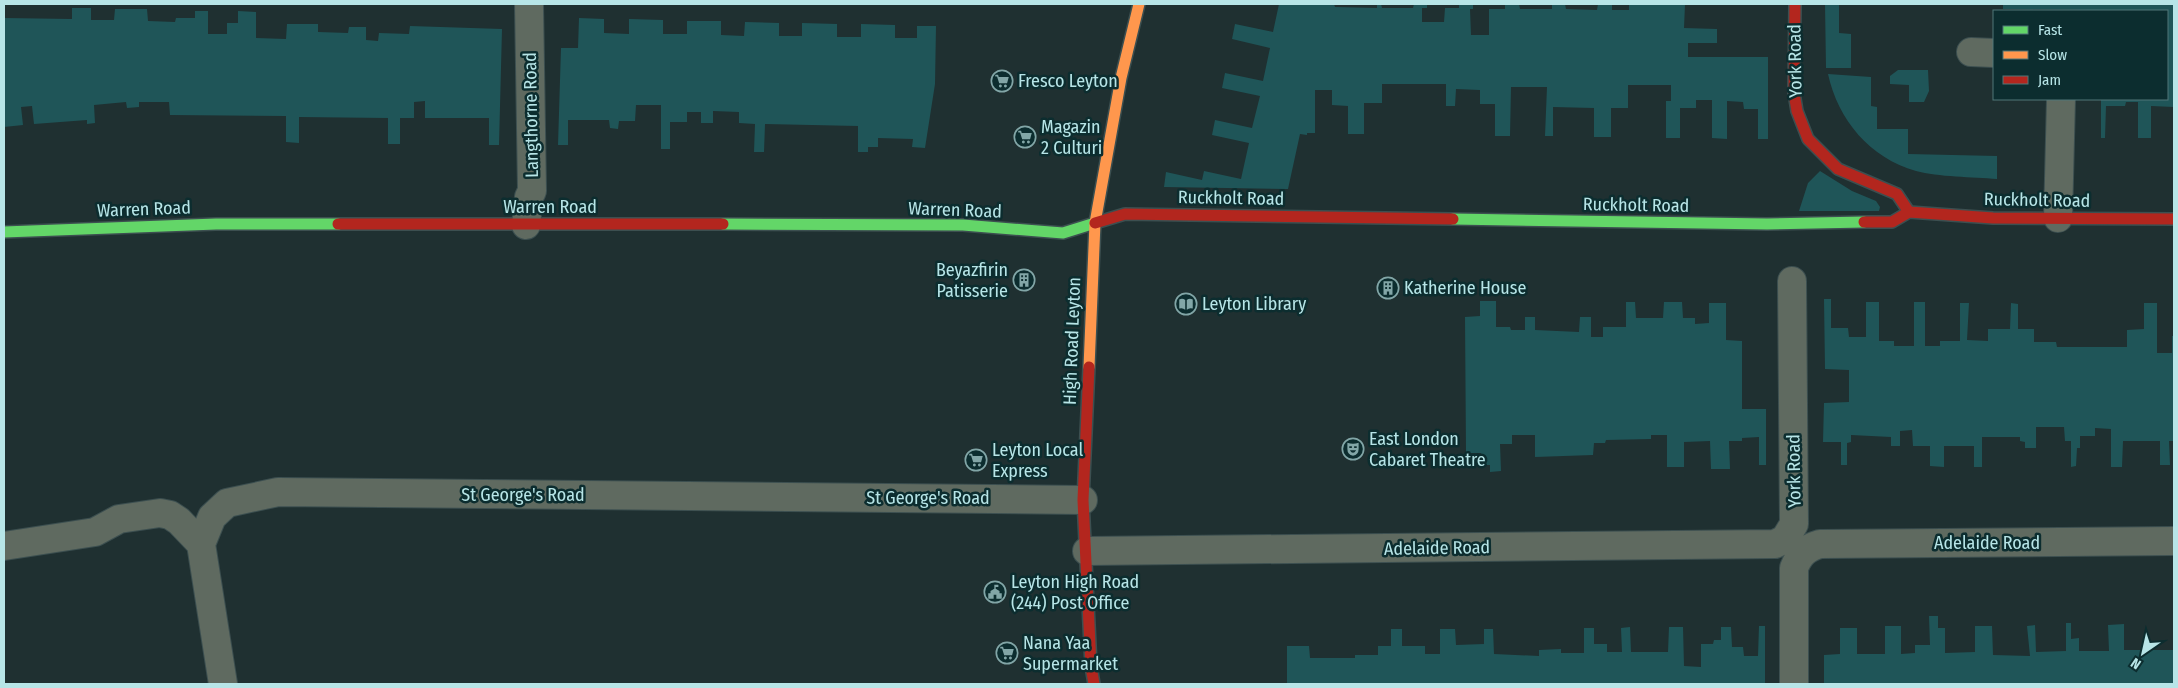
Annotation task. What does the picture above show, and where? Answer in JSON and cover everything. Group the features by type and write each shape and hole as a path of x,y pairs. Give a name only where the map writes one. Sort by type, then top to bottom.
{"main road":[{"name":"High Road Leyton","path":"1094,684 1091,666 1087,551 1083,500 1094,223 1121,78 1139,4"},
{"name":"York Road","path":"1795,4 1794,93 1797,111 1808,139 1838,169 1896,194 1909,212"},
{"name":"Ruckholt Road","path":"1094,223 1125,214 1767,224 1892,222 1909,212 1993,218 2174,219"},
{"name":"Warren Road","path":"4,232 216,224 963,225 1063,233 1094,223"}],"street":[{"name":"Langthorne Road","path":"526,225 529,197 532,190 529,4"},
{"path":"2058,218 2061,100"},
{"name":"York Road","path":"1792,281 1794,684"},
{"name":"St George's Road","path":"201,544 212,517 227,503 278,492 1083,500"},
{"path":"4,546 95,532 119,519 160,513 170,515 179,521 201,544 224,684"},
{"name":"Adelaide Road","path":"1087,551 2174,542"}],"shaded area":[{"path":"1279,4 1334,4 1335,7 1377,8 1377,4 1381,4 1382,8 1413,8 1414,4 1427,4 1427,8 1422,8 1422,22 1444,22 1445,8 1459,8 1459,4 1473,4 1473,9 1470,9 1471,35 1489,35 1489,9 1505,9 1505,4 1519,4 1520,9 1552,9 1552,4 1565,4 1566,9 1597,10 1598,4 1612,4 1612,10 1629,10 1629,4 1685,4 1684,28 1717,29 1717,43 1688,43 1688,57 1768,57 1768,139 1758,139 1758,109 1744,109 1743,102 1727,101 1727,139 1712,138 1712,100 1696,100 1696,108 1680,108 1680,138 1666,138 1666,101 1671,101 1671,85 1628,85 1628,108 1611,108 1611,137 1594,137 1594,108 1553,107 1553,136 1545,136 1547,87 1511,87 1510,136 1495,136 1495,104 1480,104 1480,90 1456,89 1455,106 1446,106 1446,84 1382,84 1382,103 1364,103 1364,134 1348,134 1348,106 1332,105 1332,90 1315,90 1315,133 1300,134 1288,189 1164,187 1166,172 1202,180 1204,171 1241,179 1249,143 1212,135 1215,120 1252,128 1260,96 1222,88 1225,73 1263,81 1270,48 1232,39 1235,24 1273,32"},
{"path":"1825,4 1839,4 1839,33 1851,34 1851,68 1826,68"},
{"path":"2003,4 2174,4 2174,107 2151,106 2151,138 2138,138 2138,102 2126,102 2125,106 2106,106 2105,138 2101,138 2101,100 2168,100 2168,10 2003,9"},
{"path":"72,8 91,8 91,20 114,20 115,9 147,9 148,21 175,22 176,18 195,18 195,11 208,11 208,34 227,34 227,23 238,23 238,11 256,12 256,38 286,39 287,24 318,24 318,32 348,33 349,27 366,27 366,40 378,41 379,33 409,34 410,26 502,29 499,145 489,145 489,118 425,118 425,101 414,102 414,118 400,118 400,144 388,144 388,118 299,117 299,143 286,142 286,116 170,115 169,102 139,102 139,107 127,108 126,102 94,105 95,123 87,124 87,120 34,124 32,106 21,107 23,125 4,127 4,18 72,19"},
{"path":"579,18 604,19 604,33 629,34 629,19 663,20 663,34 687,34 687,21 721,21 721,35 744,36 745,22 779,23 779,36 802,36 802,23 837,24 837,37 861,37 861,24 895,25 895,38 917,38 917,26 936,26 935,84 925,148 912,147 913,139 878,138 878,147 868,147 868,152 858,152 858,126 765,124 764,152 754,152 755,124 739,123 739,112 713,111 713,123 701,123 701,112 687,112 687,122 670,122 670,149 661,149 661,105 636,105 635,121 619,121 618,129 610,128 609,120 568,120 568,145 558,145 561,48 578,48"},
{"path":"1898,70 1928,70 1929,91 1924,102 1909,102 1909,85 1890,84 1890,76"},
{"path":"1828,74 1871,77 1871,106 1877,107 1877,129 1908,129 1908,154 1997,156 1997,179 1925,173 1899,165 1884,157 1858,135 1848,121 1833,91"},
{"path":"1820,171 1852,191 1876,201 1880,207 1879,211 1799,211 1808,183"},
{"path":"1824,299 1831,299 1831,328 1848,328 1849,337 1866,337 1866,302 1879,302 1879,341 1894,341 1894,346 1914,346 1914,302 1925,302 1925,346 1940,346 1940,341 1960,341 1960,303 1969,303 1967,340 1988,341 1988,329 2010,329 2011,303 2018,304 2018,329 2034,329 2034,342 2056,342 2057,347 2127,347 2127,330 2144,329 2144,303 2157,303 2157,353 2172,353 2172,336 2174,336 2174,441 2169,441 2170,465 2160,465 2160,441 2123,441 2122,467 2111,467 2111,429 2095,428 2095,436 2080,436 2080,448 2077,448 2076,466 2071,467 2071,441 2065,441 2064,427 2036,427 2036,448 2025,448 2025,442 2020,441 2020,437 1982,437 1982,467 1974,467 1974,446 1944,446 1944,467 1930,466 1930,446 1913,446 1912,430 1900,431 1900,446 1891,446 1891,437 1851,435 1851,442 1847,443 1847,465 1841,465 1841,442 1823,442 1824,403 1849,402 1849,370 1825,369"},
{"path":"1480,301 1496,301 1496,327 1525,330 1525,317 1535,317 1535,330 1579,332 1580,317 1591,317 1591,337 1603,337 1603,327 1626,327 1626,302 1635,302 1636,318 1663,318 1664,302 1682,302 1683,318 1695,318 1695,324 1709,323 1709,303 1726,303 1726,340 1742,341 1742,409 1766,409 1766,465 1759,465 1759,437 1742,438 1742,441 1729,441 1730,469 1711,469 1710,441 1684,442 1684,467 1667,467 1667,435 1651,435 1651,439 1606,440 1605,443 1594,443 1593,455 1535,457 1535,435 1512,435 1512,444 1500,444 1501,471 1490,472 1490,465 1481,465 1481,453 1466,453 1465,317 1480,316"},
{"path":"1929,616 1938,616 1938,628 1945,628 1945,653 1975,652 1975,626 1992,626 1993,655 2030,656 2027,626 2035,625 2036,652 2066,651 2066,623 2071,623 2071,639 2079,638 2079,651 2109,651 2108,625 2124,624 2124,650 2174,650 2174,684 1824,684 1824,655 1840,654 1840,628 1857,628 1857,654 1885,654 1885,626 1901,626 1901,654 1915,653 1915,645 1930,645"},
{"path":"1759,626 1765,626 1765,684 1287,684 1287,646 1309,646 1310,658 1355,658 1355,655 1378,655 1378,646 1391,646 1391,629 1402,629 1402,646 1425,646 1425,654 1440,654 1440,629 1455,629 1456,645 1484,644 1484,629 1493,629 1494,654 1539,656 1539,650 1561,649 1561,653 1584,653 1584,628 1594,628 1594,644 1607,644 1607,652 1622,652 1621,628 1630,627 1631,652 1668,652 1669,627 1683,627 1684,666 1701,667 1701,644 1713,644 1714,640 1721,640 1721,627 1731,627 1732,647 1743,647 1744,656 1758,656"}],"traffic: fast":[{"path":"1453,219 1767,224 1864,222"},
{"path":"723,224 963,225 1063,233 1095,223"},
{"path":"4,232 216,224 338,224"}],"traffic: slow":[{"path":"1089,367 1095,223 1121,78 1139,4"}],"traffic: jam":[{"path":"1795,4 1794,93 1797,111 1808,139 1838,169 1897,194 1909,212"},
{"path":"1864,222 1892,222 1909,212 1993,218 2174,219"},
{"path":"1095,223 1125,214 1453,219"},
{"path":"338,224 723,224"},
{"path":"1089,367 1083,500 1091,666 1094,684"}],"place":[{"name":"Fresco Leyton","path":"1002,81"},
{"name":"Magazin 2 Culturi","path":"1025,137"},
{"name":"Beyazfirin Patisserie","path":"1024,280"},
{"name":"Katherine House","path":"1388,288"},
{"name":"Leyton Library","path":"1186,304"},
{"name":"East London Cabaret Theatre","path":"1353,449"},
{"name":"Leyton Local Express","path":"976,460"},
{"name":"Leyton High Road (244) Post Office","path":"995,592"},
{"name":"Nana Yaa Supermarket","path":"1007,653"}]}
